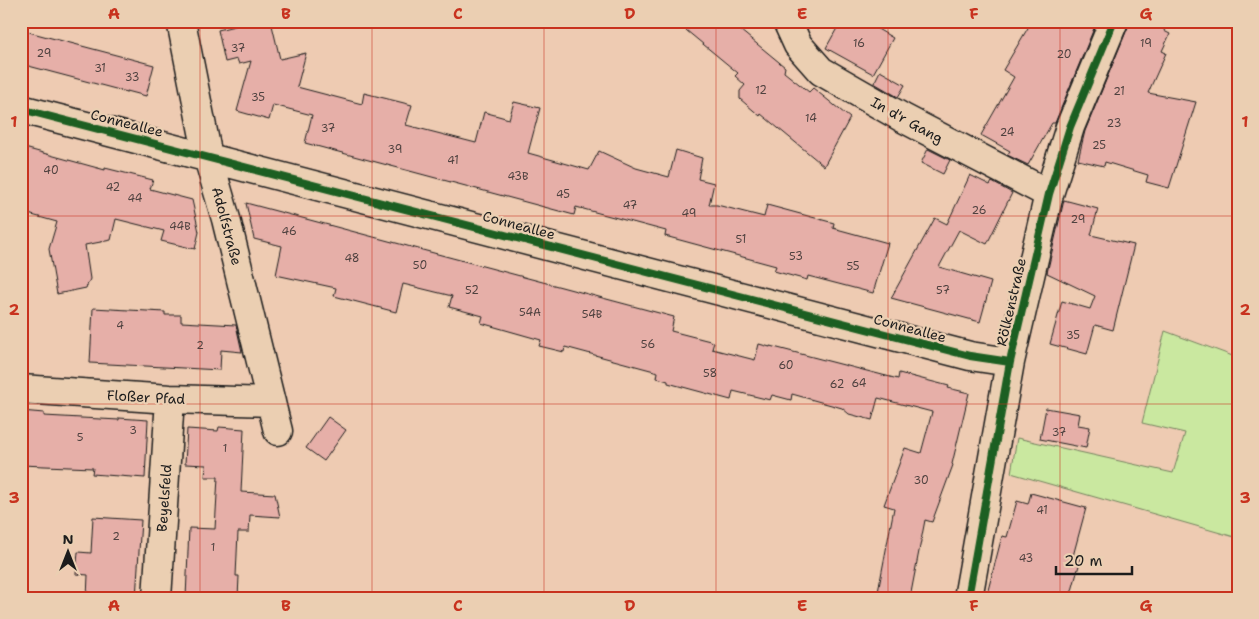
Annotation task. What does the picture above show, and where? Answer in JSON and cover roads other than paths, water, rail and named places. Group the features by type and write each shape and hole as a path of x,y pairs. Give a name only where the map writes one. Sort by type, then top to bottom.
{"street":[{"name":"Adolfstraße","path":"181,21 208,157 226,220 278,431"},
{"name":"In d'r Gang","path":"787,21 798,45 820,71 903,118 1049,194"},
{"name":"Rölkenstraße","path":"968,598 1010,362 1049,194 1070,127 1114,21"},
{"name":"Conneallee","path":"21,109 970,356 1010,362"},
{"name":"Floßer Pfad","path":"21,389 170,399 271,402"},
{"name":"Beyelsfeld","path":"158,598 170,399"}]}
